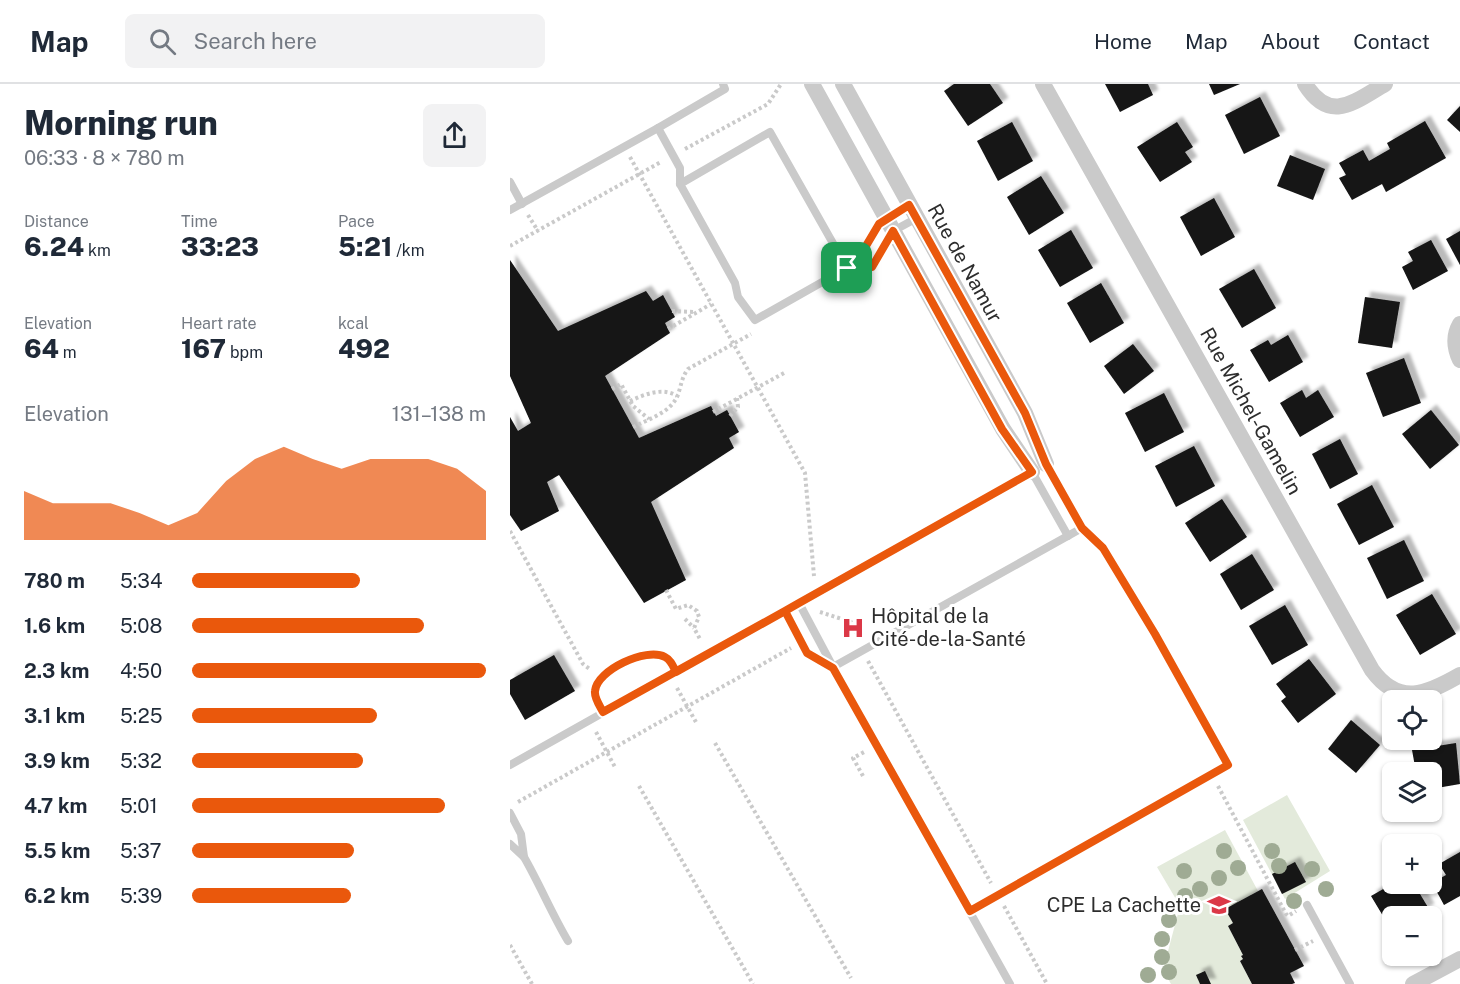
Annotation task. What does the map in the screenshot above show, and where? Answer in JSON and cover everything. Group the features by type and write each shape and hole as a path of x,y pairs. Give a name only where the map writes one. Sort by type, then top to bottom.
{"street":[{"path":"813,84 1002,429 1039,468"},
{"name":"Rue de Namur","path":"843,84 1025,413 1039,468"},
{"name":"Rue Michel-Gamelin","path":"1043,84 1372,670 1387,686 1408,694 1430,691 1460,675"},
{"path":"1305,84 1318,102 1334,108 1345,106 1385,84"},
{"path":"1460,324 1455,340 1456,352 1460,360"},
{"path":"1413,984 1460,958"}],"lane":[{"path":"510,210 658,129 725,89 723,84"},
{"path":"658,129 680,168 680,184 732,278 738,297 755,320 847,268 860,256 875,229 913,211"},
{"path":"680,184 771,132 847,268"},
{"path":"510,182 522,204"},
{"path":"847,268 872,267 889,224 913,211"},
{"path":"970,911 1228,765 1155,634 1103,548 1082,528 1039,468"},
{"path":"1039,468 1068,536"},
{"path":"510,752 513,763 1039,468"},
{"path":"833,668 1082,528"},
{"path":"799,603 1010,984"},
{"path":"785,611 807,653 833,668"},
{"path":"603,712 595,696 598,680 623,663 643,654 654,653 666,658 676,672"},
{"path":"510,813 521,834 525,857 543,890 546,904 568,941"},
{"path":"510,844 525,857"},
{"path":"1307,905 1350,984"}],"path":[{"path":"684,149 768,104 781,84"},
{"path":"510,246 662,162"},
{"path":"639,174 805,473 814,576"},
{"path":"668,329 711,304"},
{"path":"672,310 696,312"},
{"path":"633,427 667,410 677,396 684,374 688,369 760,329"},
{"path":"713,412 784,373"},
{"path":"612,389 621,384 638,412 648,419"},
{"path":"630,401 645,394 670,391 677,396"},
{"path":"730,416 738,406 737,398"},
{"path":"510,531 583,664 592,671"},
{"path":"666,591 676,609 688,605 697,611 699,617 694,628"},
{"path":"817,611 851,622"},
{"path":"685,619 700,639"},
{"path":"514,804 795,646"},
{"path":"868,660 993,886"},
{"path":"676,687 697,724"},
{"path":"596,732 616,769"},
{"path":"715,743 851,978"},
{"path":"863,776 853,758 876,745"},
{"path":"639,786 753,984"},
{"path":"1226,801 1286,914"},
{"path":"1004,906 1047,984"},
{"path":"1295,950 1315,940"},
{"path":"510,945 532,984"}],"green space":[{"path":"1287,795 1330,871 1285,899 1243,820"},
{"path":"1225,830 1258,891 1226,909 1233,923 1228,926 1243,955 1240,961 1252,984 1171,984 1163,970 1180,906 1157,867"}],"building":[{"path":"954,84 990,84 1003,103 968,126 944,91"},
{"path":"1105,84 1148,84 1153,95 1120,112"},
{"path":"1209,84 1240,84 1214,95"},
{"path":"1260,97 1280,136 1244,154 1225,115"},
{"path":"1460,106 1460,132 1447,120"},
{"path":"1425,121 1446,158 1386,192 1382,184 1352,200 1339,178 1346,175 1339,163 1363,150 1369,161 1390,149 1387,143"},
{"path":"1012,122 1033,161 998,181 977,141"},
{"path":"1177,122 1193,147 1185,152 1192,162 1160,182 1137,147"},
{"path":"1290,155 1325,169 1313,200 1277,186"},
{"path":"1041,176 1064,213 1029,235 1007,197"},
{"path":"1214,198 1235,237 1201,256 1180,217"},
{"path":"1071,230 1093,268 1060,287 1038,250"},
{"path":"1460,231 1460,265 1446,239"},
{"path":"1431,240 1448,271 1413,290 1402,267 1413,261 1408,252"},
{"path":"510,260 558,331 646,291 653,301 663,295 675,317 665,323 670,333 605,376 639,438 711,406 716,416 727,410 739,432 729,438 734,448 651,502 686,580 644,603 559,475 547,482 559,511 521,531 510,515 510,417 518,431 531,423 510,376"},
{"path":"1254,269 1276,308 1242,328 1219,289"},
{"path":"1101,283 1124,323 1090,343 1067,303"},
{"path":"1365,297 1400,302 1392,348 1358,343"},
{"path":"1288,335 1303,362 1269,382 1250,350 1268,340 1271,345"},
{"path":"1133,344 1154,371 1124,394 1104,366"},
{"path":"1404,358 1421,403 1383,417 1366,373"},
{"path":"1302,390 1306,398 1318,390 1334,417 1300,437 1280,403"},
{"path":"1164,393 1184,432 1145,452 1125,413"},
{"path":"1431,410 1459,445 1430,469 1402,434"},
{"path":"1340,439 1358,474 1330,489 1312,454"},
{"path":"1194,446 1215,486 1176,507 1155,466"},
{"path":"1372,485 1394,527 1359,545 1337,504"},
{"path":"1222,499 1247,537 1210,562 1185,523"},
{"path":"1404,540 1424,581 1387,599 1367,558"},
{"path":"1252,554 1274,590 1241,610 1220,574"},
{"path":"1432,594 1456,634 1420,655 1396,615"},
{"path":"1285,605 1308,645 1272,665 1249,626"},
{"path":"554,655 575,691 525,720 510,694 510,680"},
{"path":"1309,659 1336,694 1298,723 1281,701 1286,697 1276,684"},
{"path":"1351,720 1380,745 1356,773 1328,749"},
{"path":"1456,743 1460,784 1442,787 1442,762 1414,762 1412,750 1442,750 1442,745"},
{"path":"1460,852 1460,896 1444,905 1438,894 1442,894 1442,877 1446,875 1442,869 1442,862"},
{"path":"1295,862 1306,882 1282,894 1272,874"},
{"path":"1262,889 1304,966 1290,973 1295,983 1292,984 1252,984 1240,961 1243,955 1228,926 1233,923 1225,909"},
{"path":"1382,890 1382,894 1420,894 1427,906 1382,906 1382,914 1371,896"},
{"path":"1205,971 1211,984 1200,984 1196,975"}],"place":[{"name":"Hôpital de la Cité-de-la-Santé","path":"853,628"},
{"name":"CPE La Cachette","path":"1219,905"}],"route":[{"path":"847,268 860,256 879,224 909,205 1025,413 1046,464 1082,528 1103,548 1155,634 1228,765 970,911 833,668 807,653 785,611 603,712 595,696 596,685 602,676 636,657 654,653 660,655 670,661 676,672 785,611 1032,472 1002,429 893,231 872,267 847,268"}]}
